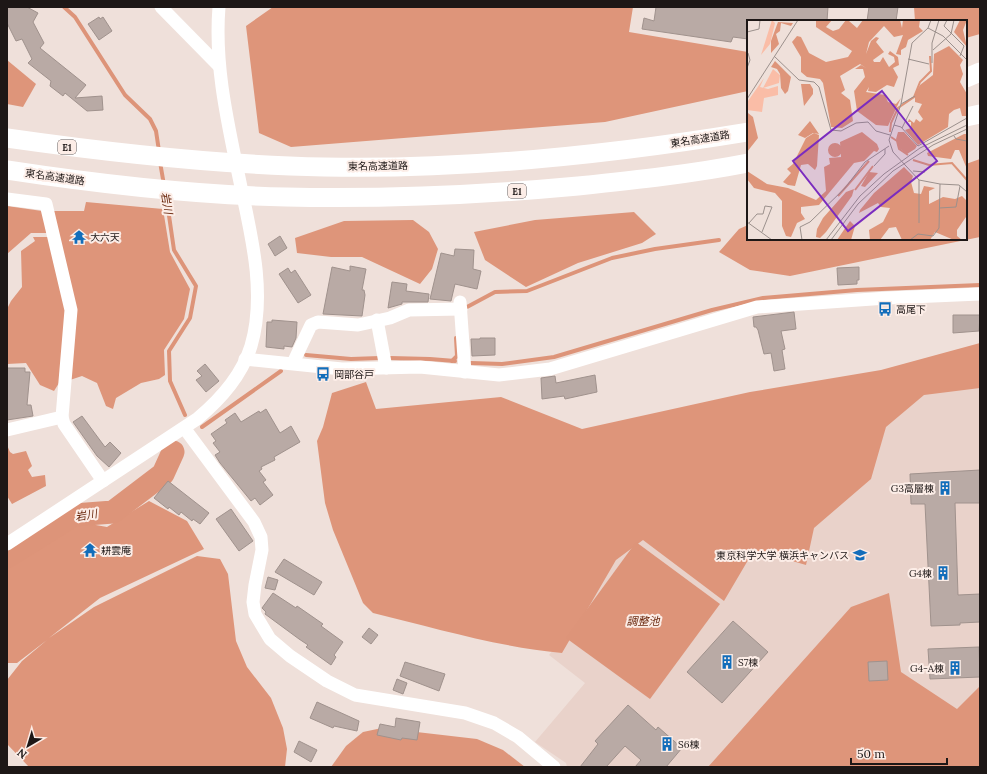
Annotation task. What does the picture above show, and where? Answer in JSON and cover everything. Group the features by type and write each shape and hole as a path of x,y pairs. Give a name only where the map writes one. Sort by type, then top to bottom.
{"highway":[{"path":"967,78 980,72"},
{"path":"967,84 980,80"},
{"path":"967,117 980,114"},
{"name":"東名高速道路","path":"7,138 126,154 205,161 357,167 525,160 619,151 747,132"},
{"name":"東名高速道路","path":"7,170 124,186 285,197 436,196 532,190 628,180 715,169 747,163"}],"street":[{"path":"161,7 219,66"},
{"path":"7,544 185,429 214,405 229,386 251,346 255,326 257,279 248,220 228,123 219,66 217,35 219,7"},
{"path":"7,199 46,204 71,310 62,416 64,424 103,481"},
{"path":"245,359 342,369 420,367 499,375 550,369 757,307 888,298 980,294"},
{"path":"293,363 311,325 318,322 358,325 410,310 461,305 465,372"},
{"path":"377,320 386,368"},
{"path":"7,430 62,416"},
{"path":"185,429 254,522 261,536 262,550 254,602 255,614 270,639 290,656 327,681 355,695 465,713 494,723 518,737 554,767"}],"shaded area":[{"path":"273,7 633,7 629,32 747,52 747,91 605,122 291,147 259,133 246,26"},
{"path":"914,7 980,7 980,34 967,38 967,20 915,20"},
{"path":"7,60 36,84 23,107 7,104"},
{"path":"980,159 980,237 967,240 967,164"},
{"path":"86,202 163,209 170,252 190,289 184,319 164,350 165,375 159,379 141,383 116,398 113,409 106,406 97,383 82,376 70,380 76,317 53,211 84,211"},
{"path":"7,206 42,211 48,233 31,233 7,254"},
{"path":"634,212 656,234 642,243 578,263 526,287 485,260 474,232 535,220"},
{"path":"413,220 429,232 438,249 432,269 420,284 362,257 331,257 297,253 295,238 344,221"},
{"path":"747,225 747,240 965,240 790,276 750,270 719,252 739,229"},
{"path":"33,237 51,237 66,311 59,383 54,391 40,385 26,363 7,364 7,309 11,301 22,287 21,251 35,241"},
{"path":"980,343 980,388 924,395 886,427 871,479 814,528 806,565 754,550 724,601 643,540 616,560 562,653 490,642 373,613 363,603 333,530 325,503 317,441 323,427 332,393 366,382 376,409 501,397 582,429 750,392 881,370"},
{"name":"東京科学大学 横浜キャンパス","path":"980,380 980,767 567,767 566,763 535,742 585,683 549,655 575,623 638,526 856,405"},
{"path":"7,445 10,452 13,454 26,451 32,466 28,470 32,477 45,475 46,486 12,504 7,496"},
{"path":"149,501 187,521 204,549 100,598 49,638 94,607 197,556 220,559 228,574 236,641 247,667 271,698 283,728 287,749 285,767 29,767 7,744 7,680 22,661 47,640 17,663 7,663 7,562 79,522 107,527"},
{"path":"889,593 901,672 957,709 980,686 980,767 708,767 851,607"},
{"path":"382,728 477,739 503,750 525,767 331,767 346,746 363,732"}],"water":[{"name":"調整池","path":"636,542 720,604 650,699 566,638"}],"building":[{"path":"7,7 27,7 38,13 33,22 44,43 40,48 86,85 75,98 102,96 103,110 87,111 65,93 63,96 50,86 51,81 28,63 32,59 22,39 16,41 7,23"},
{"path":"656,7 828,7 827,20 747,20 747,39 733,37 731,42 642,29 644,18 654,21"},
{"path":"869,7 898,7 896,20 867,20"},
{"path":"99,17 100,19 103,17 112,31 99,40 88,24"},
{"path":"280,236 287,248 275,256 268,244"},
{"path":"455,249 474,250 473,269 481,271 477,289 455,284 451,301 430,299 441,253 454,256"},
{"path":"350,266 366,269 362,290 364,290 365,295 362,316 323,314 332,267 350,271"},
{"path":"859,267 859,280 857,280 857,284 838,285 837,268"},
{"path":"288,268 291,273 295,270 311,295 298,303 279,274"},
{"path":"392,282 407,284 406,291 429,294 428,302 402,302 402,304 388,308"},
{"path":"794,312 796,329 781,331 785,349 782,350 785,369 774,371 771,353 764,354 758,330 754,327 753,317"},
{"path":"953,315 980,315 979,331 953,333"},
{"path":"272,320 297,322 296,338 292,347 284,346 284,349 266,347 267,322 272,322"},
{"path":"495,338 495,355 472,356 471,339"},
{"path":"205,364 219,381 206,392 196,380 202,376 197,371"},
{"path":"7,368 25,368 25,372 30,372 27,405 31,405 33,416 7,420"},
{"path":"595,375 597,392 565,399 564,396 542,399 541,378 555,376 556,383"},
{"path":"266,409 280,433 291,426 300,442 274,457 275,460 261,467 262,469 259,471 266,480 263,482 273,495 260,505 255,498 251,501 220,463 215,455 220,452 213,443 216,441 211,434 227,423 225,420 235,413 241,422 259,411 260,413"},
{"path":"82,416 105,447 110,442 121,453 109,467 97,456 73,422"},
{"path":"980,470 980,503 955,503 958,595 980,594 980,622 960,623 960,625 931,626 925,504 911,504 910,474"},
{"path":"168,481 209,513 200,524 193,519 192,521 181,512 179,515 169,507 168,509 154,498"},
{"path":"231,509 253,541 239,551 216,519"},
{"path":"284,559 322,582 314,595 275,572"},
{"path":"268,577 278,580 275,590 265,588"},
{"path":"273,593 296,608 297,606 323,624 321,626 343,642 334,655 336,657 331,665 306,647 308,645 265,614 266,612 262,608"},
{"name":"S7棟","path":"733,621 768,652 722,703 687,672"},
{"path":"369,628 378,635 371,644 362,637"},
{"name":"G4-A棟","path":"979,647 980,677 930,679 928,649"},
{"path":"887,661 888,680 869,681 868,662"},
{"path":"405,662 445,674 439,691 400,676"},
{"path":"397,679 407,683 403,694 393,690"},
{"path":"317,702 359,721 357,731 334,726 333,728 310,718"},
{"path":"628,705 656,730 658,727 682,748 666,767 635,767 641,760 625,746 606,767 580,767 598,744 595,741"},
{"path":"396,718 420,722 417,740 402,738 401,740 377,735 380,724 395,727"},
{"path":"299,741 317,750 311,762 294,752"}],"waterway":[{"name":"岩川","path":"64,7 75,17 125,95 150,119 156,131 159,151"},
{"name":"岩川","path":"160,162 164,185"},
{"name":"岩川","path":"166,195 174,250 196,286 190,318 169,351 170,381 185,415"},
{"path":"467,307 495,292 527,291 612,258 655,249 719,240"},
{"path":"471,363 502,364 554,357 712,310 763,298 857,290 980,285"},
{"path":"452,361 457,356 456,338"},
{"path":"306,355 351,359 380,358"},
{"path":"390,358 455,361"},
{"path":"202,427 281,371"},
{"name":"岩川","path":"7,557 74,515 113,512 163,474 173,452"}],"place":[{"name":"大六天","path":"79,237"},
{"name":"高尾下","path":"885,309"},
{"name":"岡部谷戸","path":"323,374"},
{"name":"G3高層棟","path":"945,488"},
{"name":"耕雲庵","path":"90,550"},
{"name":"東京科学大学 横浜キャンパス","path":"860,555"},
{"name":"G4棟","path":"943,573"},
{"name":"S7棟","path":"727,662"},
{"name":"G4-A棟","path":"955,668"},
{"name":"S6棟","path":"667,744"}]}
